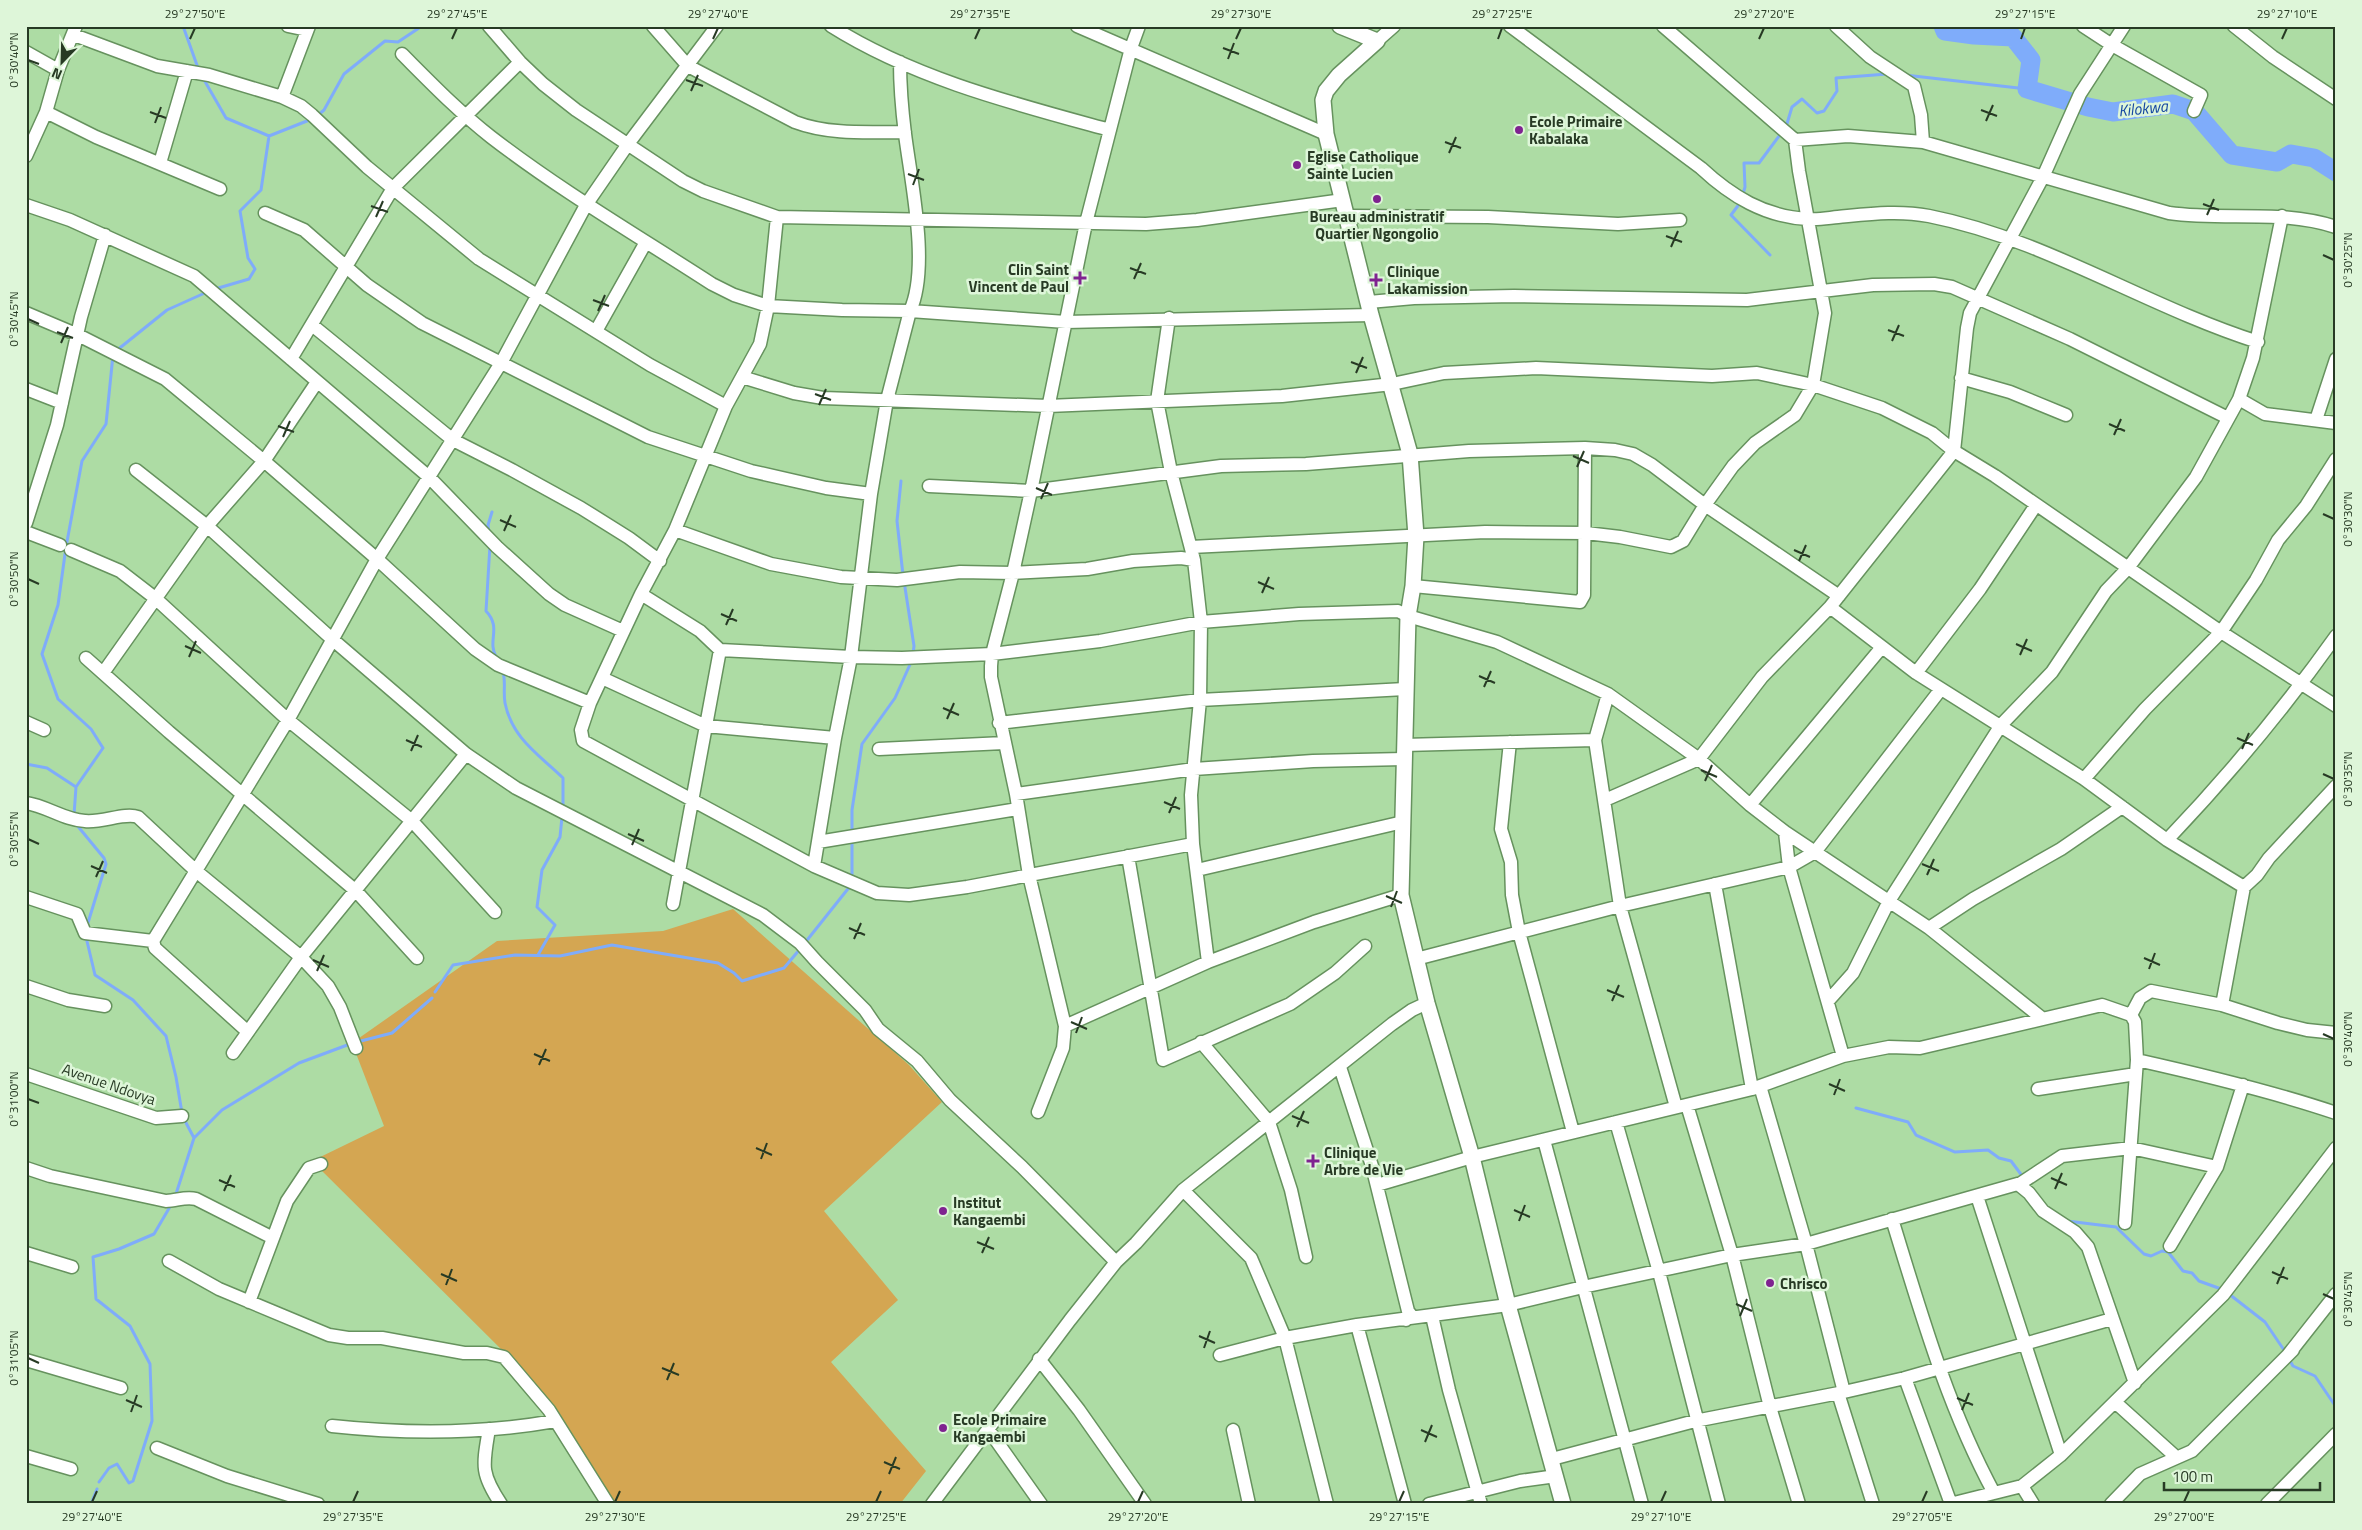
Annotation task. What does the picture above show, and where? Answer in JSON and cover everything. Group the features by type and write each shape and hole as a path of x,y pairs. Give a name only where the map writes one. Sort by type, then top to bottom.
{"street":[{"path":"282,97 308,28 288,26"},
{"path":"489,26 520,62 543,84 576,110 703,191 777,217 1146,224 1198,220 1343,200"},
{"path":"653,26 688,66 795,122 808,127 846,132 904,132"},
{"path":"248,1032 155,948 153,941 242,792 288,720 377,559 501,363 586,205 628,144 717,26"},
{"path":"831,26 900,62 939,78 1018,104 1110,130"},
{"path":"1076,26 1132,48 1326,134"},
{"path":"1038,1112 1064,1048 1065,1026 1029,875 1016,794 999,723 991,676 992,654 1013,573 1031,491 1086,223 1132,48 1140,26"},
{"path":"1340,26 1377,41"},
{"path":"1394,26 1350,64 1326,91 1323,100 1326,134 1370,308 1410,454 1416,536 1413,586 1408,616 1401,895 1427,1004 1472,1157 1508,1305 1563,1504"},
{"path":"1510,26 1685,156 1725,190 1741,199 1777,214 1808,220 1906,212 1931,216 2009,238 2067,260 2180,313 2258,342"},
{"path":"675,530 771,564 841,577 903,579 960,572 1013,573 1087,569 1192,553 1486,532 1586,533 1676,546 1683,541 1705,505 1734,466 1755,443 1794,415 1814,385 1825,313 1796,140 1663,26"},
{"path":"1836,26 1870,57 1914,86 1921,115 1923,142"},
{"path":"2083,26 2112,45 2201,94 2194,111"},
{"path":"1605,800 1699,759 1762,677 1839,596 1954,451 1967,328 1977,299 2043,177 2075,104 2124,26"},
{"path":"2234,26 2273,57 2336,99"},
{"path":"26,156 30,136 46,112 58,70 75,31 157,66 196,73 282,97 315,118 393,188 479,259 650,366 726,406"},
{"path":"26,52 58,70"},
{"path":"402,54 465,115 492,138 586,205 712,284 768,306 842,310 910,310 1066,322 1169,318 1273,319 1370,308 1414,298 1514,296 1748,300 1873,285 1934,284 1952,287 2070,339 2228,418"},
{"path":"291,359 393,188 520,62"},
{"path":"814,866 835,738 851,657 871,494 887,400 910,310 916,298 917,221 904,132 900,62"},
{"path":"160,163 196,73"},
{"path":"46,112 96,136 220,189"},
{"path":"1796,140 1848,136 1923,142 2169,213 2196,217 2282,216 2314,220 2336,227"},
{"path":"26,205 70,220 194,276 429,477 503,552 549,594 565,605 623,631"},
{"path":"265,213 304,230 345,267 392,304 422,323 648,437 706,458 826,488 871,494"},
{"path":"1348,216 1488,217 1618,224 1680,220"},
{"path":"1828,1001 1853,973 1889,901 2001,725 2052,672 2106,591 2128,568 2196,477 2239,399 2258,342 2282,216"},
{"path":"777,217 768,306 760,344 726,406 675,530 660,562 641,594 590,704 581,730 583,740 814,866 852,884 877,893 909,895 967,887 1193,844"},
{"path":"26,523 31,491 57,425 81,317 106,236"},
{"path":"596,331 646,242"},
{"path":"26,313 78,335 165,379 264,461 377,559 475,650 498,665 590,704"},
{"path":"1169,318 1157,401 1171,472 1192,553 1201,622 1200,700 1190,795 1193,844 1208,962"},
{"path":"312,325 453,440 581,508 629,538 660,562"},
{"path":"2316,420 2336,359"},
{"path":"742,377 794,393 823,398 1048,406 1282,396 1392,384 1444,373 1536,368 1712,376 1756,373 1814,385 1902,417 1932,433 1954,451 2036,504 2221,632 2336,706"},
{"path":"1961,378 2010,392 2066,415"},
{"path":"103,673 154,598 207,526 264,461 317,382"},
{"path":"26,389 62,403"},
{"path":"2239,399 2265,414 2336,423"},
{"path":"929,486 1031,491 1221,466 1306,464 1410,454 1585,448 1615,450 1633,454 1652,465 1705,505 1839,596"},
{"path":"1413,586 1580,602 1584,595 1586,533 1585,448"},
{"path":"2084,779 2145,710 2221,632 2256,580 2278,540 2306,506 2336,459"},
{"path":"136,470 207,526 332,639 466,754 516,788 763,916 804,947 865,1010 878,1029 917,1061 950,1100 1022,1167 1116,1262"},
{"path":"1916,673 1980,589 2036,504"},
{"path":"26,532 120,571 154,598 288,720 412,821 495,912"},
{"path":"641,594 700,631 720,650 851,657 992,654 1100,641 1201,622 1388,610 1398,611 1408,616 1497,642 1608,694 1699,759 1750,805 1785,832 1929,928 2043,1019"},
{"path":"1830,606 1916,673 2084,779 2168,840 2244,886"},
{"path":"2168,840 2218,787 2302,685 2336,636"},
{"path":"1750,805 1882,647"},
{"path":"673,904 720,650"},
{"path":"86,658 169,732 356,890 418,958"},
{"path":"602,678 706,726 835,738"},
{"path":"999,723 1200,700 1405,689"},
{"path":"1416,959 1620,906 1789,867 1815,852 1941,689"},
{"path":"1608,694 1594,740 1605,800 1620,906 1682,1106 1732,1255 1770,1407 1799,1504"},
{"path":"26,722 44,730"},
{"path":"1016,794 1194,769 1313,761 1510,742 1594,740"},
{"path":"1510,742 1501,829 1511,862 1512,895 1519,932 1573,1132"},
{"path":"879,749 1004,743"},
{"path":"233,1053 301,957 466,754"},
{"path":"2222,1005 2244,886 2257,875 2269,858 2336,786"},
{"path":"26,803 70,820 87,822 132,815 138,817 196,871 301,957 328,986 340,1007 350,1038 356,1048"},
{"path":"1929,928 1973,899 2061,849 2122,807"},
{"path":"818,842 845,836 1018,809"},
{"path":"1197,870 1403,822"},
{"path":"1785,832 1789,867 1843,1056"},
{"path":"1128,856 1163,1060 1290,1004 1335,973 1365,946"},
{"path":"1715,884 1756,1087 1806,1244 1841,1392 1873,1504"},
{"path":"1065,1026 1208,962 1314,922 1401,895"},
{"path":"26,897 77,914 85,933 153,941"},
{"path":"26,986 68,1000 105,1006"},
{"path":"2131,1015 2140,998 2151,991 2222,1005 2307,1030 2336,1033"},
{"path":"934,1503 1040,1359 1116,1262 1136,1244 1183,1190 1412,1010 1427,1004"},
{"path":"1377,1185 1472,1157 1756,1087 1843,1056 1888,1047 1920,1048 2102,1005 2131,1015 2135,1022 2137,1067 2125,1223"},
{"path":"1201,1042 1268,1122 1291,1190 1306,1257"},
{"path":"1340,1067 1377,1185 1408,1311 1411,1314 1406,1320"},
{"path":"2038,1090 2137,1067 2243,1085 2297,1099 2336,1113"},
{"name":"Avenue Ndovya","path":"26,1074 156,1118 182,1116"},
{"path":"2170,1246 2217,1167 2243,1085"},
{"path":"1616,1122 1659,1272 1719,1504"},
{"path":"1544,1140 1642,1504"},
{"path":"1220,1355 1285,1338 1357,1325 1508,1305 1732,1255 1806,1244 2023,1182 2062,1156 2131,1148 2217,1167"},
{"path":"1905,1378 1951,1504 2022,1486 2062,1455 2225,1292 2336,1148"},
{"path":"249,1302 287,1201 309,1168 321,1164"},
{"path":"26,1168 58,1178 166,1201 177,1201 187,1197 196,1199 273,1238"},
{"path":"2023,1182 2043,1211 2075,1232 2088,1247 2135,1383"},
{"path":"1183,1190 1252,1258 1285,1338 1327,1504"},
{"path":"1977,1196 2024,1345 2062,1455"},
{"path":"1892,1219 1939,1370 1971,1450 1994,1493"},
{"path":"26,1253 72,1267"},
{"path":"169,1261 219,1289 329,1335 348,1338 382,1338 464,1352 487,1352 504,1357 556,1421 608,1504"},
{"path":"2111,1504 2140,1474 2192,1451 2287,1355 2336,1294"},
{"path":"1432,1316 1449,1390 1479,1498"},
{"path":"1552,1459 1696,1421 1939,1370 2112,1319"},
{"path":"1357,1325 1405,1504"},
{"path":"1040,1359 1079,1410 1145,1504"},
{"path":"26,1360 121,1388"},
{"path":"2115,1402 2176,1458"},
{"path":"332,1426 376,1431 489,1429 515,1428 556,1421"},
{"path":"489,1429 484,1472 488,1486 501,1504"},
{"path":"988,1429 1042,1504"},
{"path":"1233,1430 1249,1504"},
{"path":"2267,1504 2336,1434"},
{"path":"157,1448 227,1476 318,1504"},
{"path":"26,1456 71,1469"},
{"path":"1429,1504 1479,1498 1520,1482 1556,1476"},
{"path":"2022,1486 2033,1504"}],"shaded area":[{"path":"733,909 909,1065 942,1102 824,1211 898,1300 831,1362 926,1471 900,1504 610,1504 510,1358 312,1161 384,1126 352,1043 497,941 663,931"}],"waterway":[{"path":"183,26 198,68"},
{"path":"317,116 324,110 344,74 385,41 398,42 422,26"},
{"name":"Kilokwa","path":"1943,26 1945,31 2013,37 2031,60 2027,89 2088,107 2113,112 2173,104 2194,111 2232,155 2277,162 2291,154 2314,158 2336,172"},
{"path":"1786,127 1792,107 1802,99 1817,113 1824,111 1837,91 1836,78 1887,74"},
{"path":"1905,75 2027,89"},
{"path":"203,78 226,118 269,136 312,119"},
{"path":"1743,194 1745,187 1744,163 1759,163 1782,132"},
{"path":"215,289 249,279 255,269 248,258 240,211 261,190 269,136"},
{"path":"1740,203 1731,215 1770,255"},
{"path":"116,351 167,310 207,292"},
{"path":"74,815 76,787 103,748 91,729 58,699 42,654 58,605 66,547 82,461 106,424 113,355"},
{"path":"901,481 897,521 903,575"},
{"path":"489,533 488,525 492,512"},
{"path":"490,545 486,611 493,623 493,645 496,657"},
{"path":"904,581 914,646 913,654"},
{"path":"852,834 852,810 862,744 895,698 912,660"},
{"path":"503,672 504,699 508,715 527,745 563,778 563,808"},
{"path":"26,764 47,768 76,787"},
{"path":"538,955 555,925 537,907 542,870 560,837 562,817"},
{"path":"76,824 104,858 106,864 87,926"},
{"path":"852,840 852,879"},
{"path":"804,944 851,885"},
{"path":"86,937 95,975 133,1000 166,1036 182,1113"},
{"path":"435,992 453,965 515,955 560,956 612,945 718,963 734,973 742,981 784,968 800,949"},
{"path":"357,1042 392,1033 432,998"},
{"path":"175,1197 194,1138 222,1110 299,1063 350,1044"},
{"path":"1856,1108 1908,1122 1916,1135 1955,1152 1988,1150 1999,1158 2011,1161 2023,1177"},
{"path":"184,1119 194,1138"},
{"path":"99,1482 109,1468 117,1464 129,1483 133,1481 152,1421 150,1364 130,1326 96,1299 93,1257 119,1249 154,1234 171,1205"},
{"path":"2067,1221 2116,1227 2144,1254 2151,1256 2162,1251 2168,1252 2183,1271 2192,1273 2199,1281 2224,1290"},
{"path":"2229,1294 2265,1322 2286,1353"},
{"path":"2289,1359 2293,1366 2315,1376 2336,1407"},
{"path":"91,1504 97,1489"}],"place":[{"name":"Ecole Primaire Kabalaka","path":"1519,130"},
{"name":"Eglise Catholique Sainte Lucien","path":"1297,165"},
{"name":"Bureau administratif Quartier Ngongolio","path":"1377,199"},
{"name":"Clin Saint Vincent de Paul","path":"1080,278"},
{"name":"Clinique Lakamission","path":"1376,280"},
{"name":"Clinique Arbre de Vie","path":"1313,1161"},
{"name":"Institut Kangaembi","path":"943,1211"},
{"name":"Chrisco","path":"1770,1283"},
{"name":"Ecole Primaire Kangaembi","path":"943,1428"}]}
